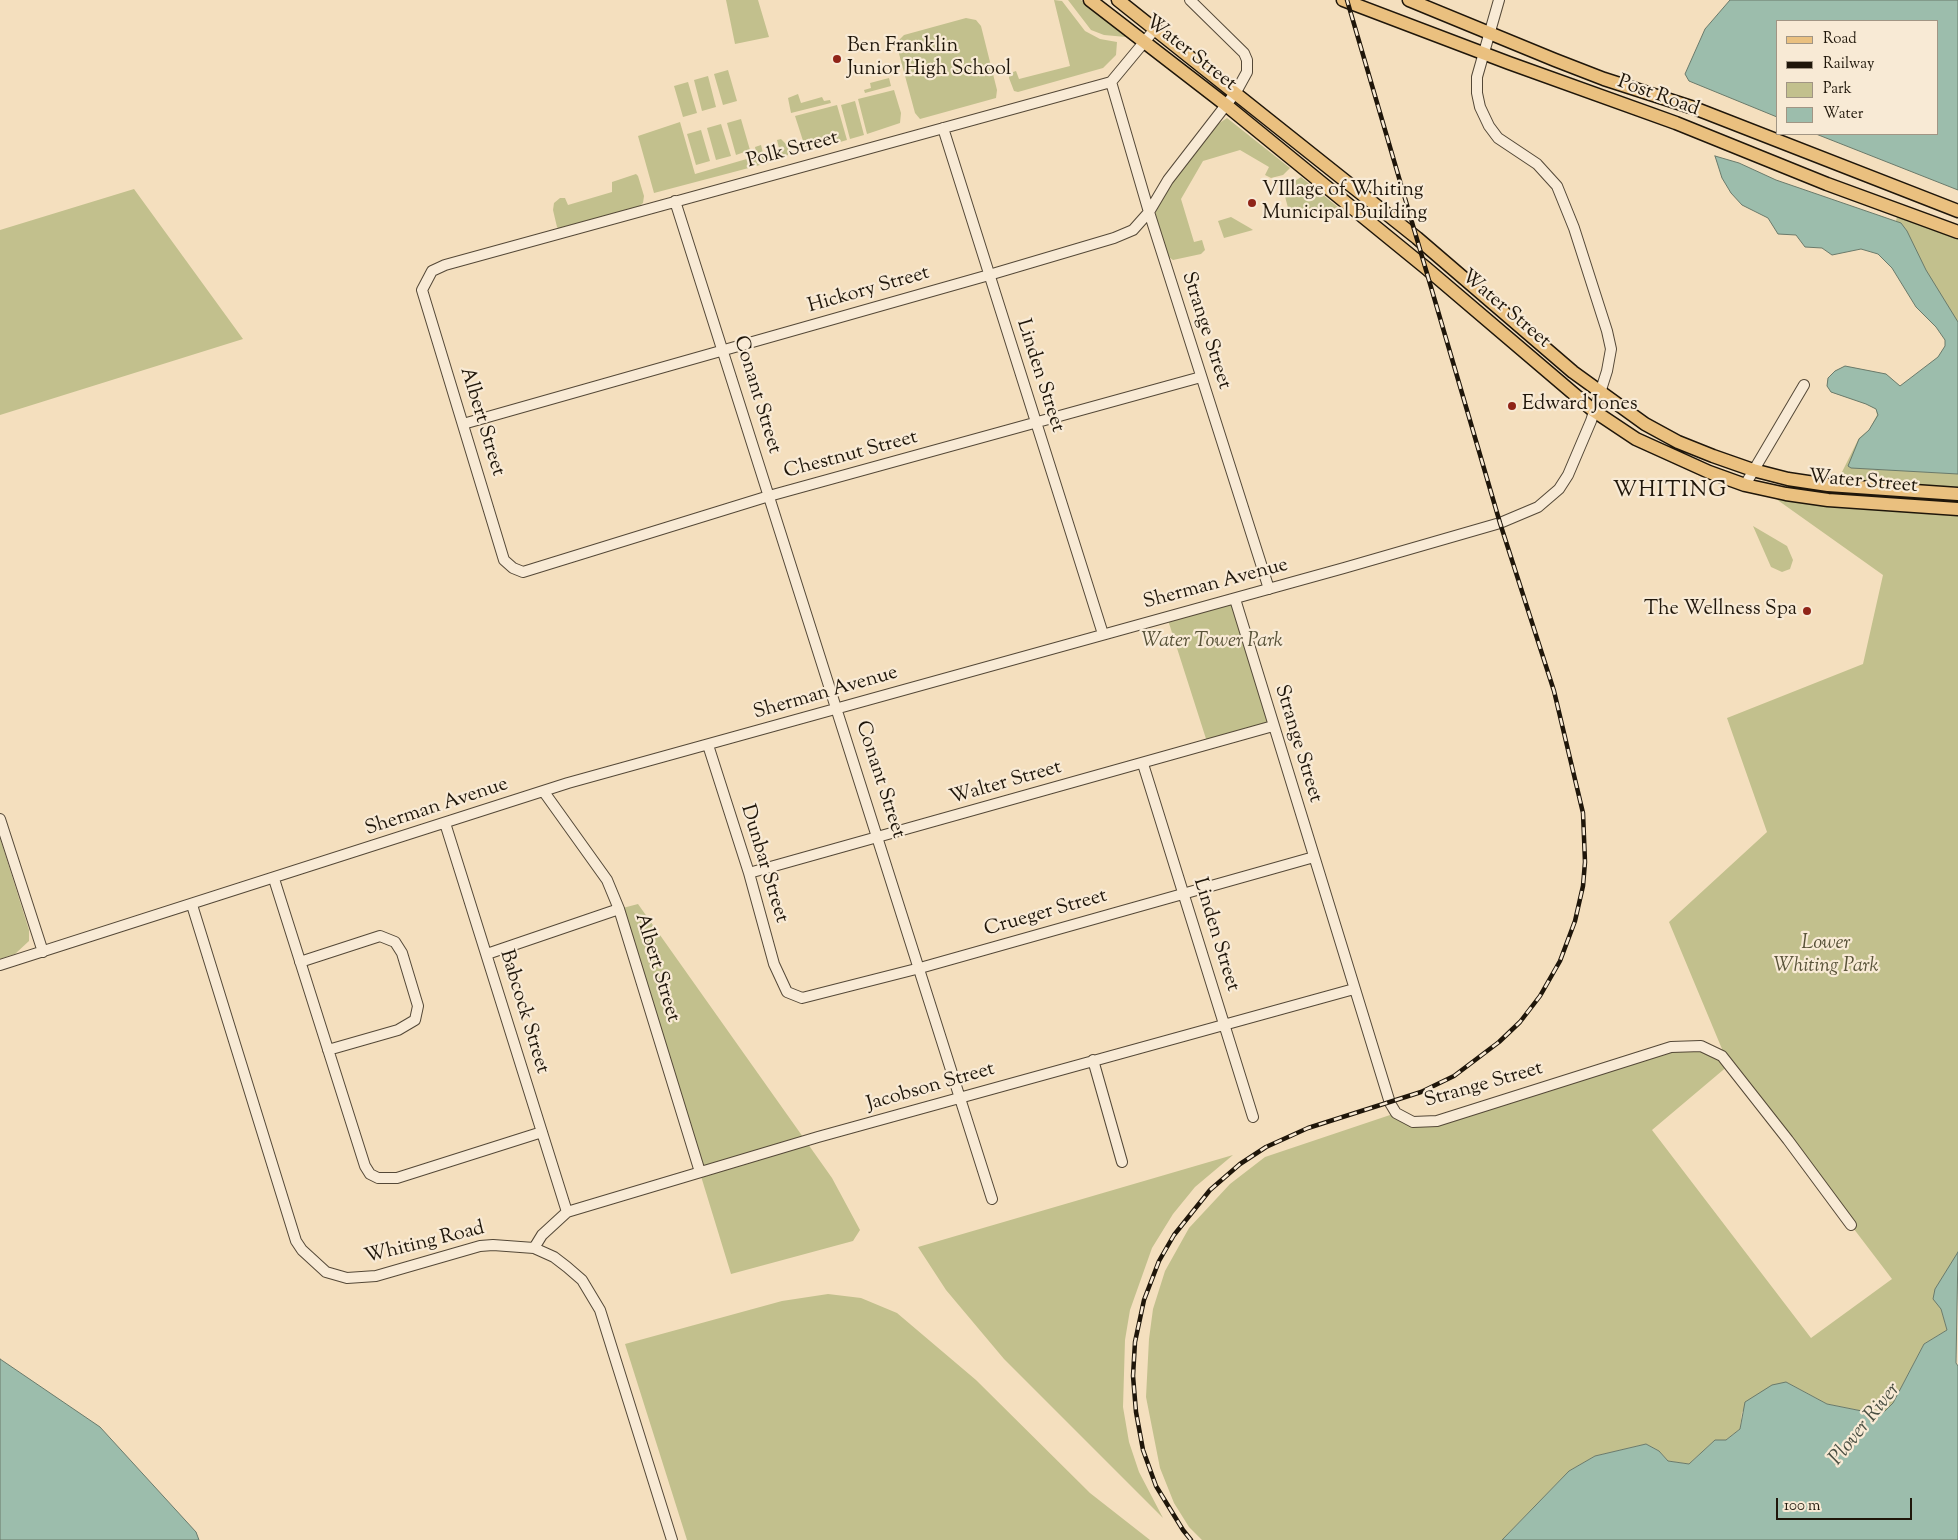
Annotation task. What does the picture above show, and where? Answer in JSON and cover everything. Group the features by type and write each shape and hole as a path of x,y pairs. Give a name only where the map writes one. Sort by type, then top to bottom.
{"main road":[{"name":"Water Street","path":"1090,0 1226,106 1426,268 1594,411 1636,439 1672,457 1745,485 1786,494 1828,500 1958,509"},
{"name":"Water Street","path":"1118,0 1236,92 1417,238 1599,392 1645,424 1678,442 1753,470 1828,484 1958,494"},
{"name":"Post Road","path":"1344,0 1692,129 1827,184 1958,232"},
{"name":"Post Road","path":"1409,0 1490,35 1604,79 1694,108 1958,211"}],"street":[{"name":"Hickory Street","path":"463,424 989,275 1114,238 1133,230 1150,212 1168,180 1226,106 1248,72 1246,56 1190,0"},
{"name":"Sherman Avenue","path":"0,965 192,906 544,792 1103,634 1234,599 1500,523 1528,513 1550,498 1568,475 1594,411 1610,362 1610,342 1574,228 1561,194 1550,177 1537,164 1498,138 1489,126 1480,107 1477,93 1478,77 1499,0"},
{"path":"1111,82 1155,29"},
{"name":"Polk Street","path":"424,282 432,271 445,265 1111,82"},
{"name":"Strange Street","path":"1111,82 1201,377 1269,589"},
{"name":"Linden Street","path":"943,128 1103,634"},
{"name":"Conant Street","path":"675,201 724,350 992,1199"},
{"name":"Albert Street","path":"424,282 422,290 504,560 512,568"},
{"name":"Chestnut Street","path":"512,568 523,572 769,496 1201,377"},
{"path":"1745,485 1804,385"},
{"name":"Strange Street","path":"1234,599 1354,989 1390,1103 1396,1113 1413,1122 1429,1122 1443,1119 1676,1046 1701,1046 1714,1050 1722,1056 1771,1117 1851,1226"},
{"name":"Walter Street","path":"749,874 1273,726"},
{"name":"Dunbar Street","path":"708,745 749,874 774,964 787,992"},
{"name":"Linden Street","path":"1143,764 1253,1117"},
{"name":"Albert Street","path":"544,792 607,880 619,909 700,1172"},
{"path":"0,819 43,952"},
{"name":"Babcock Street","path":"445,823 567,1212"},
{"name":"Crueger Street","path":"787,992 802,998 816,996 1314,857"},
{"path":"274,879 364,1166 370,1174 378,1178 397,1178 542,1132"},
{"name":"Whiting Road","path":"192,906 296,1241 302,1250 326,1272 357,1278 376,1276 480,1246 504,1244 534,1248 554,1257 576,1274 600,1310 672,1540"},
{"path":"487,954 619,909"},
{"path":"300,962 371,937 380,936 395,942 402,953 418,1006 415,1020 398,1030 328,1050"},
{"name":"Jacobson Street","path":"534,1248 542,1235 567,1212 700,1172 1093,1060 1354,989"},
{"path":"1093,1060 1122,1162"}],"green space":[{"path":"726,0 758,0 769,37 735,44"},
{"path":"1054,0 1062,1 1085,31 1100,39 1117,42 1116,55 1103,68 1018,92 1014,91 1009,78 1010,73 1016,71 1019,79 1070,66"},
{"path":"1068,0 1081,0 1126,37 1104,35 1091,30"},
{"path":"966,18 976,20 981,26 997,90 996,98 920,119 915,113 898,50 899,40 904,35"},
{"path":"728,70 737,101 723,105 714,74"},
{"path":"708,76 716,107 702,111 694,80"},
{"path":"889,78 891,86 865,93 864,90 871,88 870,83"},
{"path":"688,82 697,113 683,117 674,86"},
{"path":"894,90 901,113 900,123 867,134 858,99"},
{"path":"798,94 801,103 822,97 824,101 830,100 831,103 791,113 788,98"},
{"path":"855,101 864,135 850,139 841,105"},
{"path":"837,105 847,140 816,149 805,147 795,116"},
{"path":"1227,118 1290,168 1283,175 1271,178 1265,175 1269,167 1240,150 1203,161 1181,199 1194,242 1202,240 1205,250 1201,254 1173,260 1166,255 1155,216 1156,207 1161,197 1203,142 1218,124"},
{"path":"741,119 750,150 736,155 727,123"},
{"path":"680,122 695,174 757,156 755,147 761,145 763,153 779,148 777,140 781,139 788,146 788,155 779,160 654,193 638,136"},
{"path":"721,124 731,156 716,160 707,128"},
{"path":"701,130 710,161 696,165 687,134"},
{"path":"636,174 644,196 643,203 638,207 559,229 557,227 553,210 554,203 560,198 565,198 568,205 612,192 612,182"},
{"path":"1301,177 1339,208 1335,213 1326,219 1323,210 1291,219 1283,189"},
{"path":"134,189 243,339 0,415 0,230"},
{"name":"Lower Whiting Park","path":"1898,214 1958,237 1958,1252 1941,1309 1947,1330 1924,1344 1893,1403 1884,1412 1867,1412 1827,1404 1786,1382 1742,1412 1740,1429 1726,1440 1715,1440 1689,1464 1668,1461 1659,1451 1646,1444 1595,1456 1569,1471 1502,1540 1202,1540 1189,1527 1174,1503 1160,1468 1146,1397 1149,1339 1153,1309 1165,1271 1189,1228 1230,1184 1265,1157 1396,1113 1420,1123 1677,1046 1722,1056 1722,1049 1669,922 1767,832 1727,718 1863,664 1883,575 1762,489 1828,500 1859,438 1869,430 1877,415 1876,409 1866,404 1831,392 1827,386 1828,378 1835,371 1845,366 1886,374 1900,386 1926,368 1938,357 1945,347 1945,340 1895,224","holes":["1729,1065 1892,1279 1811,1338 1652,1130"]},
{"path":"1231,217 1253,230 1224,238 1218,221"},
{"path":"1753,526 1787,546 1793,560 1790,569 1782,572 1771,567"},
{"name":"Water Tower Park","path":"1235,599 1273,726 1208,745 1167,617"},
{"path":"0,838 29,930 29,941 15,954 0,959"},
{"path":"638,904 832,1178 860,1230 853,1241 731,1274 619,909"},
{"path":"1233,1155 1195,1187 1173,1214 1152,1248 1130,1310 1125,1340 1123,1407 1129,1442 1139,1472 1163,1518 1004,1359 946,1290 918,1247"},
{"path":"828,1294 861,1298 897,1313 976,1380 1090,1493 1150,1540 687,1540 625,1344 782,1301"}],"water":[{"path":"1730,0 1958,0 1958,190 1819,135 1938,135 1938,20 1776,20 1776,117 1689,81 1685,74 1705,29"},
{"path":"1715,156 1739,163 1776,180 1901,223 1907,231 1926,270 1958,322 1958,474 1851,468 1848,466 1859,439 1869,430 1878,415 1876,409 1866,404 1831,392 1827,386 1828,378 1835,371 1845,366 1886,374 1900,386 1938,357 1945,346 1945,340 1936,327 1916,307 1892,268 1878,254 1861,249 1832,255 1822,248 1805,247 1796,235 1778,234 1768,218 1742,205 1731,193 1722,178"},
{"name":"Plover River","path":"1958,1252 1956,1363 1958,1366 1958,1540 1502,1540 1569,1471 1595,1456 1646,1444 1659,1451 1668,1461 1689,1464 1715,1440 1726,1440 1740,1429 1745,1402 1772,1385 1786,1382 1827,1404 1867,1412 1884,1412 1893,1403 1924,1344 1947,1330 1941,1309 1933,1299 1935,1289"},
{"path":"0,1359 100,1427 196,1532 199,1540 0,1540"}],"railway":[{"path":"1191,1540 1156,1486 1143,1450 1136,1412 1133,1376 1135,1342 1144,1300 1159,1261 1174,1235 1210,1190 1240,1164 1266,1147 1308,1128 1421,1092 1454,1076 1499,1042 1520,1022 1540,996 1560,961 1575,921 1583,886 1585,862 1583,813 1554,691 1500,523 1347,0"}],"place":[{"name":"Ben Franklin Junior High School","path":"837,59"},
{"name":"VIllage of Whiting Municipal Building","path":"1252,203"},
{"name":"Edward Jones","path":"1512,406"},
{"name":"The Wellness Spa","path":"1807,611"}],"district":[{"name":"WHITING","path":"1670,492"}]}
